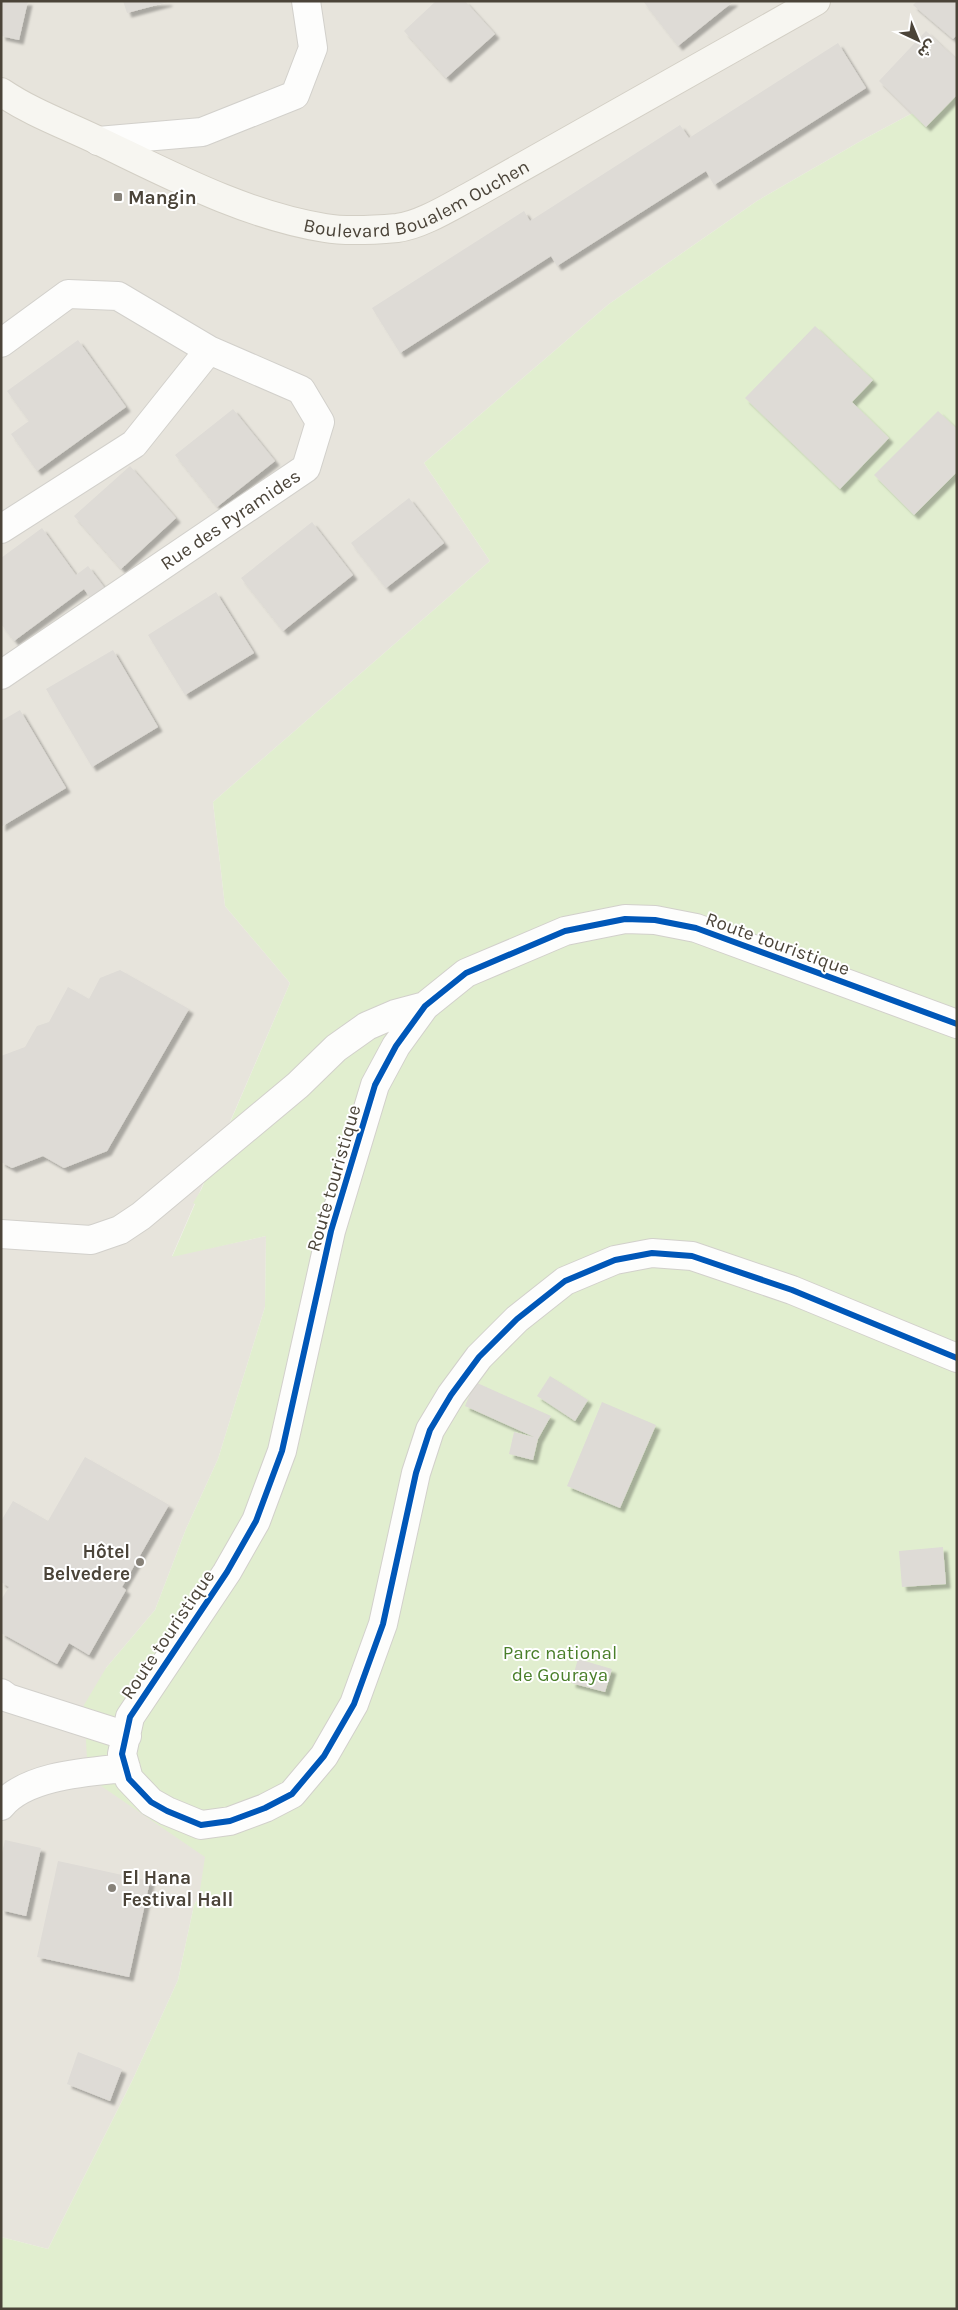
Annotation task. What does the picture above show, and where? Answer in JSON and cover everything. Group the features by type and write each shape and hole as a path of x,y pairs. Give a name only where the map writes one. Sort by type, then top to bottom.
{"main road":[{"name":"Boulevard Boualem Ouchen","path":"1,92 27,110 98,141 175,179 283,218 326,229 399,228 432,216 476,193 816,1"}],"street":[{"path":"98,141 202,132 295,95 313,48 306,1"},
{"name":"Rue des Pyramides","path":"1,343 68,294 118,296 209,350 301,390 320,422 306,468 1,675"},
{"path":"1,528 134,444 209,350"},
{"name":"Route touristique","path":"957,1024 696,928 655,920 625,919 565,931 466,973 425,1006 396,1046 375,1085 331,1231 282,1451 256,1521 227,1572 130,1717 122,1754 129,1778 151,1802 167,1812 201,1825 230,1821 265,1808 292,1794 324,1756 354,1704 382,1624 416,1473 430,1430 451,1395 479,1357 517,1319 564,1281 615,1260 652,1253 692,1256 792,1290 957,1358"},
{"path":"1,1234 91,1240 120,1230 141,1216 298,1085 336,1048 367,1026 395,1014 425,1006"},
{"path":"1,1693 8,1698 127,1736"},
{"path":"1,1806 6,1800 39,1781 126,1768"}],"shaded area":[{"path":"1,1 957,1 957,74 922,108 757,201 609,304 424,463 490,561 213,802 225,906 290,983 172,1256 266,1236 265,1307 218,1459 186,1529 155,1610 106,1668 218,1865 194,1905 178,1980 133,2079 48,2249 1,2237"}],"green space":[{"name":"Parc national de Gouraya","path":"957,74 957,2309 1,2309 1,2237 48,2249 133,2079 178,1980 194,1905 199,1897 205,1857 88,1777 84,1705 106,1668 155,1610 186,1529 218,1459 265,1307 266,1236 172,1257 195,1204 193,1203 201,1190 290,983 225,906 213,802 490,561 424,463 609,304 757,201 922,108"}],"building":[{"path":"1,1 28,1 19,40 1,36"},
{"path":"123,1 168,1 168,2 127,13"},
{"path":"436,1 465,1 495,34 446,78 404,31"},
{"path":"643,1 734,1 678,46"},
{"path":"917,1 957,1 957,35 953,39 913,5"},
{"path":"926,31 957,60 957,95 926,127 879,81"},
{"path":"838,43 866,88 714,185 706,171 557,266 551,256 400,353 372,308 524,211 530,221 680,125 689,138"},
{"path":"815,326 873,380 852,402 889,438 840,489 745,398"},
{"path":"78,340 126,407 37,471 11,434 29,421 7,391"},
{"path":"233,409 275,461 217,507 175,455"},
{"path":"938,411 957,429 957,472 914,515 874,475"},
{"path":"130,466 176,518 121,569 74,516"},
{"path":"409,498 444,543 386,588 351,543"},
{"path":"312,522 353,575 283,631 241,578"},
{"path":"42,528 76,575 88,566 107,591 93,602 84,589 14,641 1,624 1,558"},
{"path":"216,592 254,653 185,695 148,635"},
{"path":"113,650 158,727 92,767 46,689"},
{"path":"20,710 66,788 1,827 1,721"},
{"path":"120,970 189,1009 107,1151 64,1168 43,1156 12,1168 1,1162 1,1056 25,1047 37,1026 49,1022 68,987 89,999 100,978"},
{"path":"550,1376 588,1400 575,1421 537,1396"},
{"path":"475,1382 551,1416 538,1439 533,1460 509,1454 514,1432 534,1437 465,1406"},
{"path":"602,1402 656,1425 620,1508 567,1486"},
{"path":"85,1457 169,1505 122,1587 126,1590 89,1655 69,1643 57,1664 1,1633 1,1600 9,1587 1,1582 1,1521 13,1501 48,1521"},
{"path":"943,1547 946,1584 902,1587 899,1551"},
{"path":"578,1659 612,1669 605,1692 571,1683"},
{"path":"5,1840 41,1848 26,1916 1,1910 1,1857"},
{"path":"58,1861 150,1881 129,1977 37,1957"},
{"path":"78,2052 122,2069 110,2101 67,2084"}],"cycle path":[{"path":"957,1024 696,928 655,920 625,919 565,931 466,973 425,1006 396,1046 375,1085 331,1231 282,1451 256,1521 227,1572 130,1717 122,1754 129,1779 151,1802 201,1825 230,1821 265,1808 292,1794 324,1756 354,1704 383,1624 416,1473 430,1430 451,1395 479,1357 517,1319 565,1281 615,1260 652,1253 692,1256 792,1290 957,1358"}],"place":[{"name":"Mangin","path":"118,197"},
{"name":"Hôtel Belvedere","path":"140,1562"},
{"name":"El Hana Festival Hall","path":"112,1888"}]}
